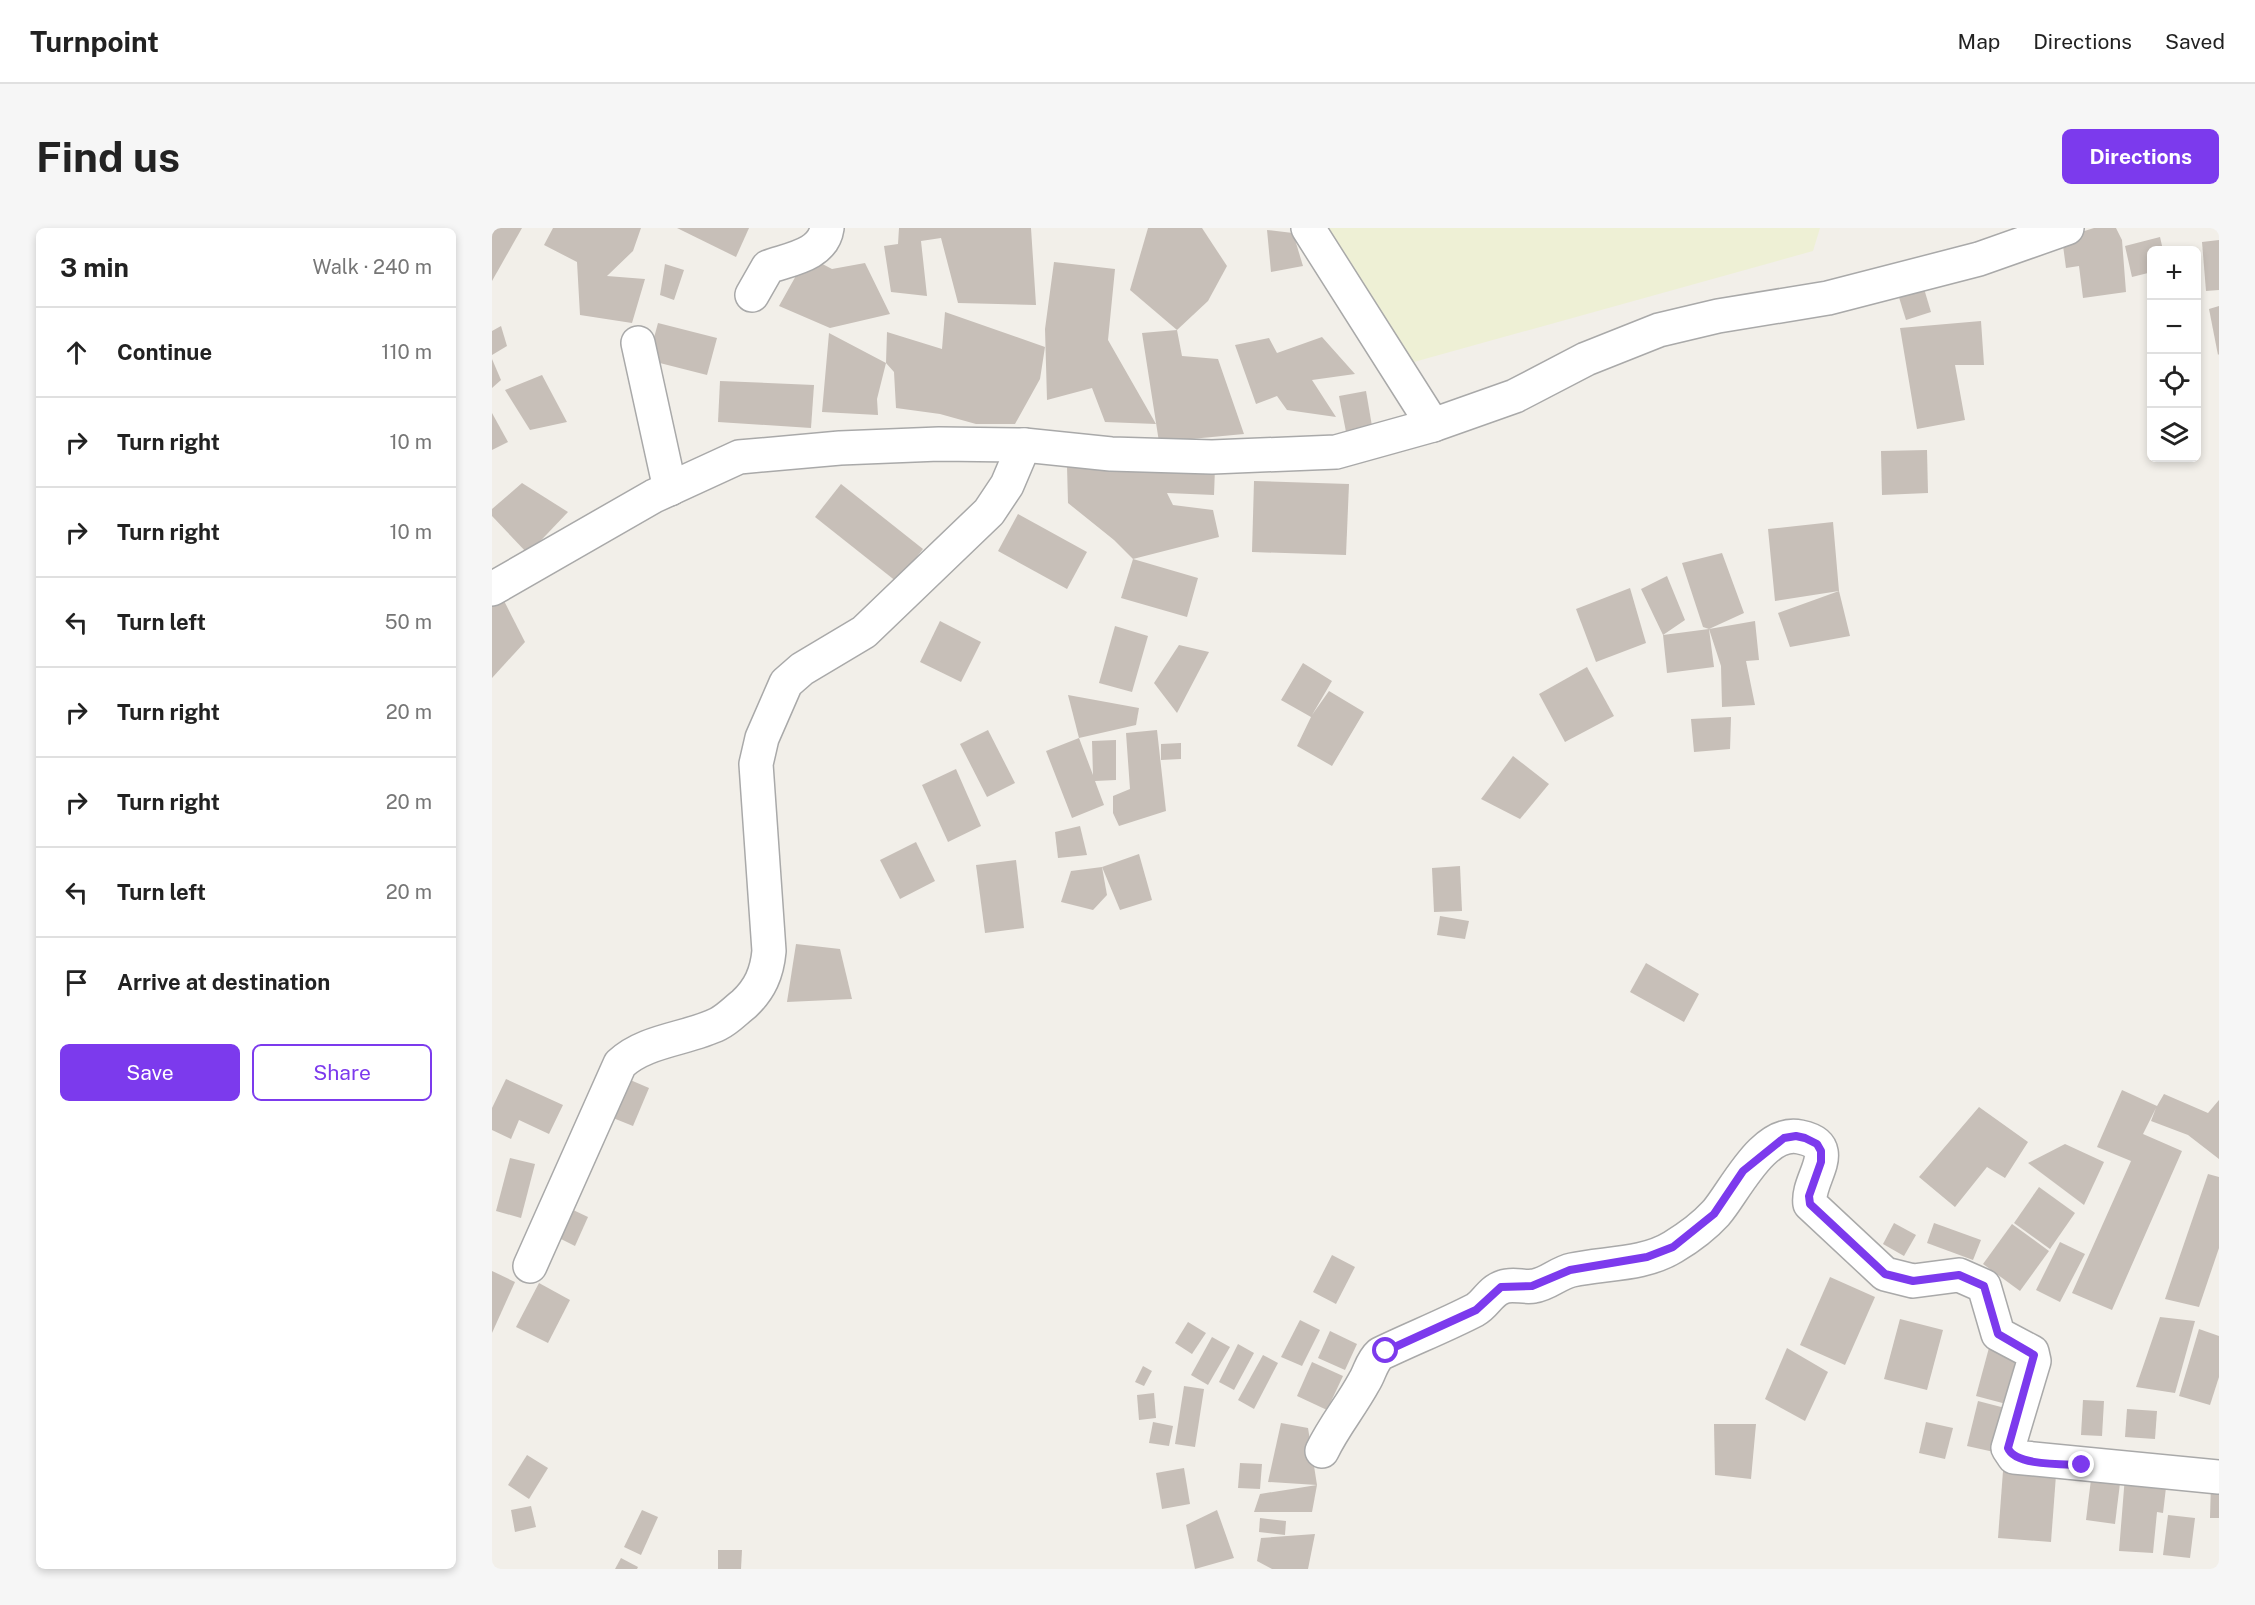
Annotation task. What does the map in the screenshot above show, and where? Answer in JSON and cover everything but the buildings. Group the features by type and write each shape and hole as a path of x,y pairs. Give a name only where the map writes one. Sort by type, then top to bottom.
{"street":[{"path":"752,295 768,267 817,249 826,237 827,228"},
{"path":"1308,228 1433,425"},
{"path":"492,589 670,489 739,457 840,448 939,444 1024,446 1111,454 1212,458 1336,452 1433,425 1515,396 1586,359 1659,330 1718,316 1828,298 1979,259 2067,228"},
{"path":"638,343 670,489"},
{"path":"530,1266 620,1064 635,1053 708,1028 728,1018 759,988 769,951 756,764 760,745 781,691 793,675 864,632 989,512 1007,485 1024,446"},
{"path":"1322,1450 1336,1423 1380,1354 1476,1310 1501,1287 1532,1286 1570,1270 1647,1257 1673,1247 1714,1214 1743,1171 1754,1161 1784,1138 1796,1136 1817,1144 1821,1151 1821,1162 1809,1196 1810,1204 1877,1269 1905,1280 1959,1275 1984,1286 1998,1334 2034,1355 2008,1448 2014,1457 2219,1477"}],"green space":[{"path":"1325,228 1820,228 1813,251 1396,367"}],"route":[{"path":"1386,1351 1476,1310 1490,1294 1501,1287 1532,1286 1544,1283 1570,1270 1647,1257 1673,1247 1714,1214 1743,1171 1754,1161 1784,1138 1796,1136 1817,1144 1821,1151 1821,1162 1809,1196 1810,1204 1877,1269 1893,1277 1913,1281 1959,1275 1984,1286 1998,1334 2032,1352 2034,1361 2008,1448 2010,1453 2021,1460 2082,1465"}]}
